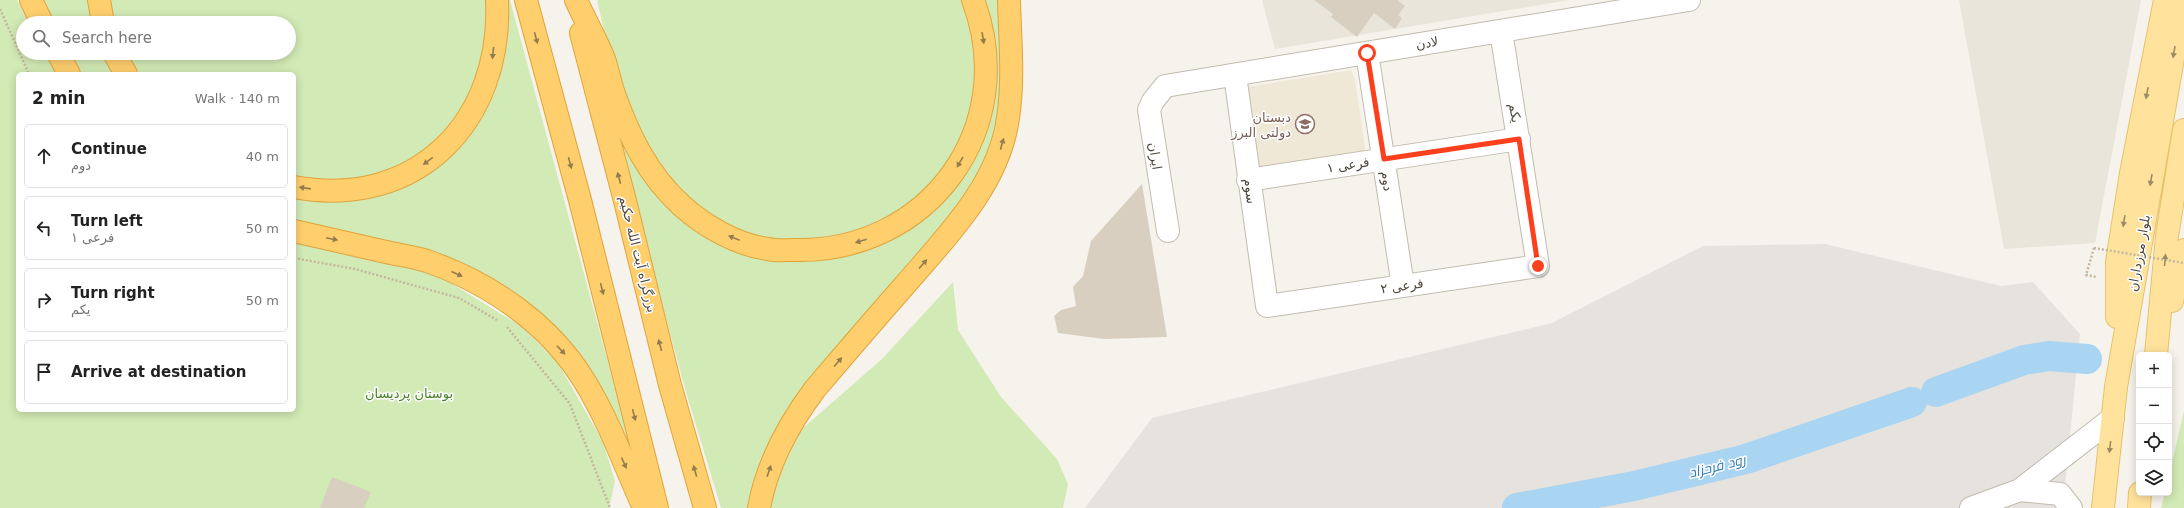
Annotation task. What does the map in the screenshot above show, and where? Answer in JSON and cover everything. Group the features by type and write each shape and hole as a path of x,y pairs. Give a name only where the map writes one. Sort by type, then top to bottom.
{"highway":[{"path":"31,0 39,16"},
{"path":"99,0 102,16"},
{"path":"296,187 333,191 355,190 382,184 403,176 426,163 450,144 470,118 492,64 497,0"},
{"path":"526,0 580,200 657,508"},
{"name":"بزرگراه آیت الله حکیم","path":"572,0 625,201 670,385 705,508"},
{"path":"576,0 604,60 626,127 641,156 658,180 681,205 710,227 732,238 767,249 807,251 834,248 862,241 890,230 908,219 929,203 952,176 972,138 981,112 987,80 985,51 980,17 973,0"},
{"path":"759,508 761,494 779,443 795,416 815,389 957,224 978,194 998,158 1009,112 1009,0"},
{"path":"62,60 68,72"},
{"path":"118,60 125,72"},
{"path":"296,231 426,261 484,287 514,306 539,326 566,354 585,381 602,414 644,508"}],"main road":[{"path":"2116,387 2117,262 2131,173 2165,0"},
{"name":"بلوار مرزداران","path":"2103,508 2116,387 2183,0"},
{"name":"بلوار مرزداران","path":"2156,352 2167,236 2184,130"},
{"path":"2161,352 2184,250"},
{"path":"2139,508 2140,496"}],"street":[{"name":"لادن","path":"1165,86 1689,0"},
{"name":"یکم","path":"1501,31 1538,266"},
{"name":"دوم","path":"1367,53 1403,286"},
{"name":"سوم","path":"1235,75 1248,180 1267,306"},
{"name":"ایران","path":"1165,86 1153,101 1149,110 1168,231"},
{"name":"فرعی ۱","path":"1248,180 1519,139"},
{"name":"فرعی ۲","path":"1267,306 1538,266"},
{"path":"1971,508 2020,490 2113,418"},
{"path":"2020,490 2060,494 2071,508"}],"path":[{"path":"0,9 16,45"},
{"path":"23,60 28,72"},
{"path":"2086,275 2094,248 2184,263"},
{"path":"296,258 355,269 458,298 498,320"},
{"path":"505,324 570,404 610,508"}],"shaded area":[{"path":"1262,0 1570,0 1275,49"},
{"path":"1959,0 2141,0 2095,243 2004,249"},
{"name":"دبستان دولتی البرز","path":"1351,70 1355,79 1366,154 1255,171 1247,87"},
{"path":"1825,244 2001,286 2033,282 2080,334 2063,508 1085,508 1152,418 1552,323 1703,246"}],"green space":[{"name":"بوستان پردیسان","path":"0,0 17,0 25,16 16,16 16,60 50,60 56,72 16,72 16,412 296,412 296,238 400,262 441,277 522,327 558,363 603,442 615,481 609,508 0,508"},
{"path":"41,0 90,0 93,16 49,16"},
{"path":"110,0 488,0 485,43 476,85 462,112 448,130 432,145 414,158 395,167 352,179 327,181 296,176 296,72 139,72 131,60 296,60 296,16 113,16"},
{"path":"505,0 510,0 640,481 537,311 296,222 296,196 438,164 467,137 483,115 494,94 502,68 506,34"},
{"path":"597,0 963,0 976,53 974,101 960,148 927,194 887,222 848,236 786,241 752,234 724,224 703,211 681,192 662,172 638,133 606,39"},
{"path":"982,0 1001,0 1003,72 999,112 989,157 961,205 864,319 751,508 721,508 686,392 615,130 640,172 652,187 662,196 788,256 800,260 816,261 826,260 872,248 898,237 921,221 943,202 961,180 976,155 987,128 994,100 996,72 993,45"},
{"path":"71,60 110,60 117,72 78,72"},
{"path":"953,282 958,330 1001,397 1057,459 1068,484 1063,508 769,508 778,473 795,435 882,359"},
{"path":"2184,411 2184,508 2161,508 2164,496 2172,496 2172,462"}],"building":[{"path":"1314,0 1397,0 1405,6 1398,15 1402,18 1395,29 1374,13 1357,37 1331,17 1333,14"},
{"path":"1142,184 1167,337 1104,339 1058,333 1054,316 1061,310 1076,306 1073,287 1083,276 1091,241"},
{"path":"332,477 371,492 364,508 320,508"}],"waterway":[{"name":"رود فرحزاد","path":"1936,392 2024,360 2049,356 2087,359"},
{"name":"رود فرحزاد","path":"1517,508 1634,486 1746,459 1912,402"}],"place":[{"name":"دبستان دولتی البرز","path":"1305,124"}],"route":[{"path":"1367,53 1384,159 1519,139 1538,266"}]}
